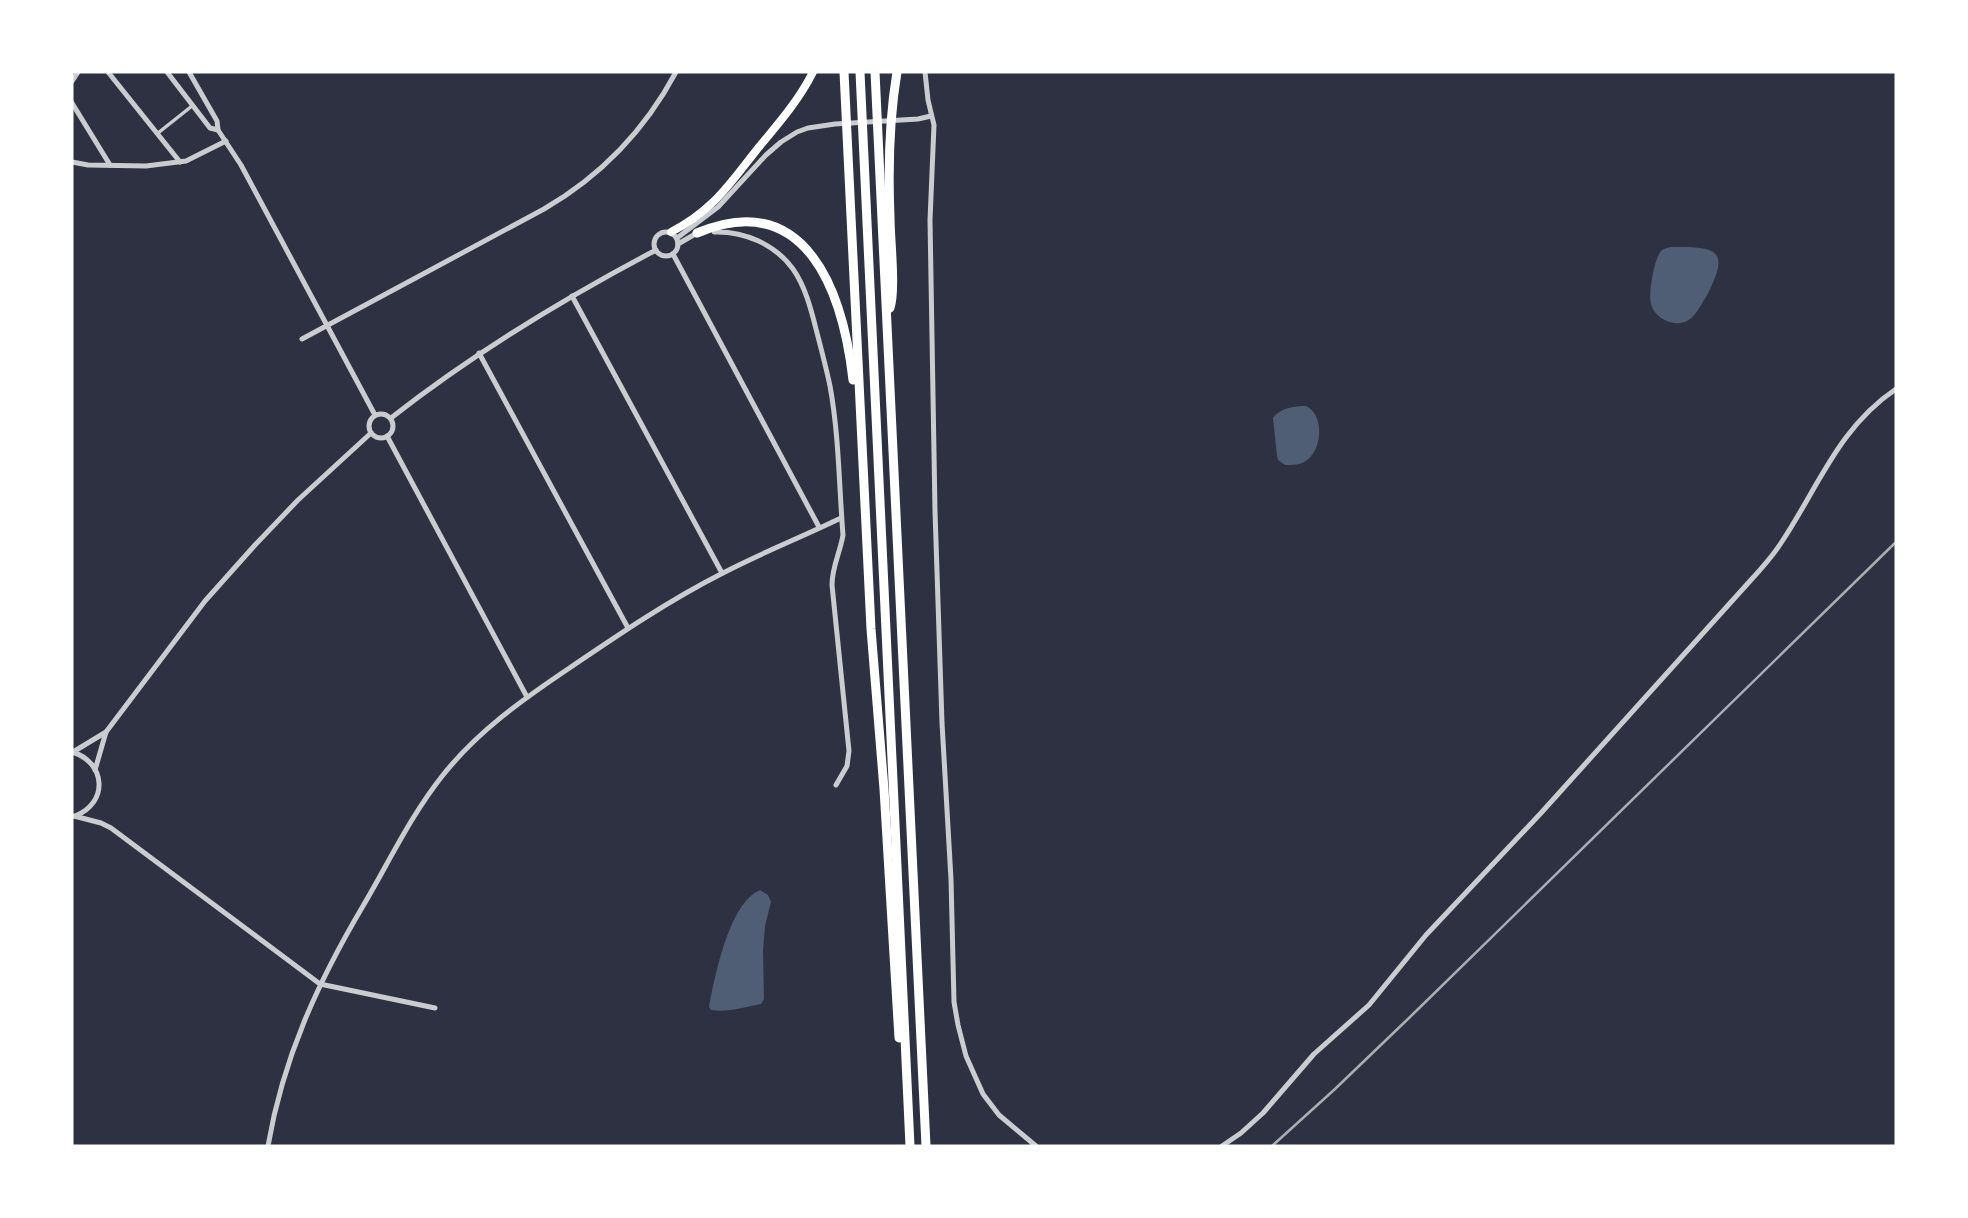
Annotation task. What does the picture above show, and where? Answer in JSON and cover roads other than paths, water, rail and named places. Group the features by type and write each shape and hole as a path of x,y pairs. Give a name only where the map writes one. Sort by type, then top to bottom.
{"highway":[{"path":"676,238 722,195 790,108 813,72"},
{"path":"844,72 870,607 897,1019 899,1037 906,1056"},
{"path":"860,72 910,1146"},
{"path":"875,72 926,1146"},
{"path":"887,320 892,303 889,175 897,72"},
{"path":"697,233 740,221 775,228 806,248 832,290 843,322 852,368 864,579 870,607"}],"street":[{"path":"72,81 78,72"},
{"path":"108,72 180,162"},
{"path":"167,72 209,128 218,130"},
{"path":"189,72 217,121 218,130 241,165 375,415"},
{"path":"302,339 544,209 576,189 606,165 633,137 676,72"},
{"path":"925,72 934,130 930,220 935,512 954,1002 966,1056 983,1094 999,1115 1035,1146"},
{"path":"72,103 110,165"},
{"path":"158,133 193,105"},
{"path":"676,238 718,207 766,155 789,136 808,128 835,124 919,120 931,116"},
{"path":"72,162 146,166 180,162 226,141"},
{"path":"676,238 677,250 673,254 664,255 656,250 654,242 662,232 676,238 697,233 724,232 760,242 785,260 799,280 810,307 830,387 841,518 842,540 833,568 832,585 849,751 847,766 836,785"},
{"path":"391,418 479,353 572,296 656,250"},
{"path":"673,254 820,527"},
{"path":"572,296 722,573"},
{"path":"479,353 628,628"},
{"path":"1222,1146 1263,1113 1305,1063 1369,1005 1426,935 1541,813 1750,581 1782,542 1818,478 1840,446 1870,410 1896,389"},
{"path":"384,414 391,418 393,428 387,436 377,437 371,433 370,421 375,415 384,414"},
{"path":"95,769 106,732 190,619 235,566 298,500 371,433"},
{"path":"387,436 527,697"},
{"path":"268,1146 290,1058 320,984 410,823 433,788 466,749 527,697 628,628 722,573 841,518"},
{"path":"72,752 106,732"},
{"path":"72,752 86,758 95,769 99,786 95,801 84,812 73,817"},
{"path":"73,817 111,828 320,984 435,1008"}],"water":[{"path":"1671,247 1710,250 1716,254 1718,261 1718,270 1699,309 1690,319 1679,323 1667,321 1657,314 1650,299 1658,255 1662,250"},
{"path":"1306,406 1316,416 1318,424 1316,448 1305,462 1285,465 1278,460 1273,418 1288,408"},
{"path":"760,890 768,895 771,902 763,951 764,999 761,1004 742,1008 711,1010 709,1007 715,977 725,942 740,909 749,897"}],"railway":[{"path":"1272,1146 1410,1017 1896,542"}]}
